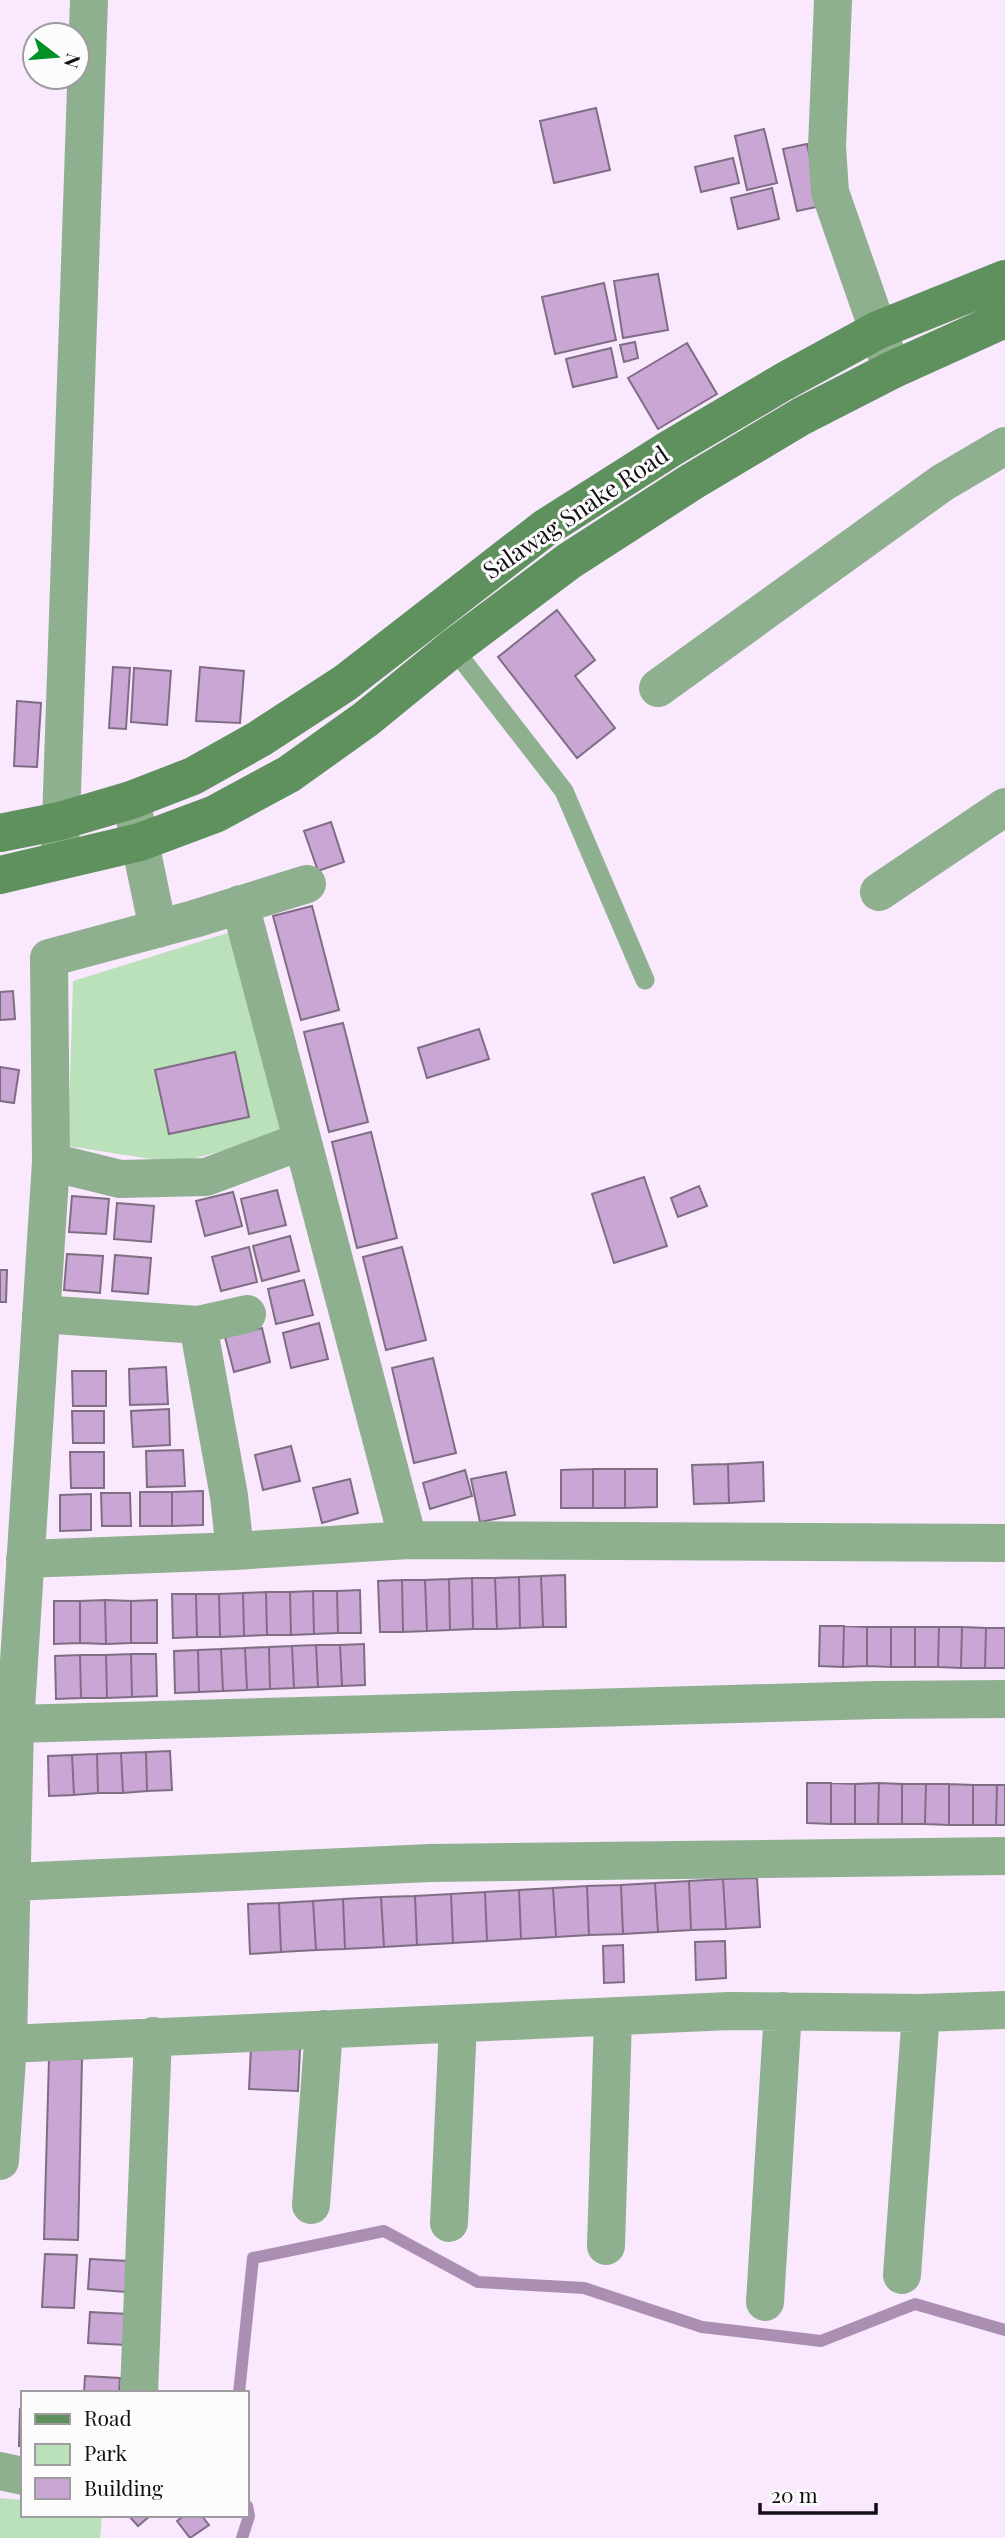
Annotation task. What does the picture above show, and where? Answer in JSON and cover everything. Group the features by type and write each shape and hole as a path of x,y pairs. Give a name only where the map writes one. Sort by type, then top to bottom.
{"main road":[{"name":"Salawag Snake Road","path":"0,834 60,821 131,800 193,776 259,739 345,683 545,528 772,388 878,330 1005,279"},
{"name":"Salawag Snake Road","path":"0,875 140,842 215,814 289,774 366,719 453,648 569,561 693,481 802,416 892,370 1005,319"}],"street":[{"path":"60,861 89,0"},
{"path":"832,0 827,147 830,192 892,370"},
{"path":"658,688 942,483 1005,446"},
{"path":"131,800 158,929"},
{"path":"879,892 1005,807"},
{"path":"0,2161 8,2044 15,1724 51,1162 50,958 307,884"},
{"path":"240,904 408,1540"},
{"path":"51,1162 120,1179 206,1177 302,1141"},
{"path":"41,1314 198,1325 247,1314"},
{"path":"198,1325 229,1496 235,1551"},
{"path":"25,1559 235,1551 408,1540 1005,1544"},
{"path":"15,1724 876,1700 1005,1699"},
{"path":"13,1882 430,1863 1005,1856"},
{"path":"8,2044 729,2011 1005,2011"},
{"path":"765,2302 783,2011"},
{"path":"902,2276 922,2012"},
{"path":"606,2246 613,2018"},
{"path":"449,2223 458,2024"},
{"path":"311,2205 324,2029"},
{"path":"139,2391 153,2036"},
{"path":"0,2471 21,2476"}],"lane":[{"path":"453,648 564,791 645,980"}],"green space":[{"path":"234,931 287,1134 176,1163 68,1146 73,981"},
{"path":"0,2498 21,2500 21,2517 102,2517 100,2538 0,2538"}],"building":[{"path":"596,108 610,170 554,183 540,121"},
{"path":"764,129 777,183 747,190 735,136"},
{"path":"807,144 821,206 797,211 783,149"},
{"path":"733,158 739,183 701,192 695,167"},
{"path":"772,188 779,219 738,229 731,198"},
{"path":"658,274 668,330 623,338 614,281"},
{"path":"604,283 616,340 555,354 542,297"},
{"path":"635,342 638,358 624,362 620,345"},
{"path":"687,343 717,394 658,429 628,378"},
{"path":"611,348 617,377 573,387 566,359"},
{"path":"557,610 595,660 575,676 615,728 577,758 498,657"},
{"path":"113,667 130,668 126,729 109,728"},
{"path":"200,667 244,671 240,723 196,721"},
{"path":"134,668 171,671 167,725 131,722"},
{"path":"17,701 41,703 37,767 14,766"},
{"path":"331,822 344,862 318,871 304,831"},
{"path":"312,906 339,1010 301,1020 273,916"},
{"path":"13,991 15,1019 0,1020 0,992"},
{"path":"343,1023 368,1122 329,1132 304,1032"},
{"path":"479,1029 489,1059 427,1078 418,1048"},
{"path":"235,1052 249,1117 169,1134 155,1070"},
{"path":"0,1067 19,1070 14,1103 0,1101"},
{"path":"371,1132 397,1238 357,1248 332,1142"},
{"path":"644,1177 667,1246 614,1263 592,1194"},
{"path":"699,1186 707,1206 678,1217 671,1198"},
{"path":"277,1190 286,1225 249,1234 241,1199"},
{"path":"233,1192 242,1226 205,1236 196,1201"},
{"path":"72,1196 109,1199 106,1234 69,1232"},
{"path":"117,1203 154,1206 151,1242 114,1239"},
{"path":"290,1236 299,1271 262,1281 253,1246"},
{"path":"249,1247 257,1282 221,1291 212,1257"},
{"path":"402,1247 426,1340 386,1350 363,1257"},
{"path":"67,1254 103,1256 100,1293 64,1290"},
{"path":"115,1255 151,1258 148,1294 112,1291"},
{"path":"0,1270 7,1270 6,1302 0,1302"},
{"path":"304,1280 313,1315 276,1324 268,1289"},
{"path":"319,1323 328,1359 291,1368 283,1333"},
{"path":"262,1328 270,1362 234,1372 225,1337"},
{"path":"433,1358 456,1453 414,1463 392,1368"},
{"path":"166,1367 168,1404 130,1405 129,1369"},
{"path":"72,1371 106,1371 106,1406 73,1406"},
{"path":"169,1409 170,1445 133,1447 131,1411"},
{"path":"72,1411 104,1411 104,1443 73,1443"},
{"path":"291,1446 300,1481 263,1490 255,1455"},
{"path":"183,1450 185,1486 147,1487 146,1451"},
{"path":"70,1452 104,1452 104,1488 71,1488"},
{"path":"763,1462 764,1501 729,1503 728,1464"},
{"path":"728,1464 729,1503 694,1504 692,1465"},
{"path":"593,1469 625,1469 625,1508 593,1508"},
{"path":"593,1469 593,1508 561,1508 561,1470"},
{"path":"625,1469 657,1469 657,1507 625,1508"},
{"path":"465,1470 472,1496 430,1509 423,1483"},
{"path":"506,1472 515,1515 480,1522 471,1479"},
{"path":"350,1479 358,1513 322,1523 313,1488"},
{"path":"203,1491 203,1525 172,1526 172,1492"},
{"path":"140,1492 172,1492 172,1526 140,1526"},
{"path":"101,1493 130,1493 131,1526 102,1526"},
{"path":"91,1494 91,1530 60,1531 60,1495"},
{"path":"565,1575 566,1627 543,1627 541,1576"},
{"path":"541,1576 543,1627 520,1628 519,1577"},
{"path":"519,1577 520,1628 497,1629 495,1578"},
{"path":"472,1578 495,1578 497,1629 473,1629"},
{"path":"472,1578 473,1629 450,1630 449,1579"},
{"path":"449,1579 450,1630 427,1631 425,1580"},
{"path":"402,1580 403,1632 380,1632 378,1581"},
{"path":"402,1580 425,1580 427,1631 403,1632"},
{"path":"360,1590 361,1633 338,1633 337,1591"},
{"path":"313,1591 314,1634 291,1635 290,1592"},
{"path":"313,1591 337,1591 338,1633 314,1634"},
{"path":"266,1592 267,1635 244,1636 243,1593"},
{"path":"266,1592 290,1592 291,1635 267,1635"},
{"path":"243,1593 244,1636 220,1637 219,1594"},
{"path":"172,1594 196,1594 197,1637 173,1638"},
{"path":"196,1594 219,1594 220,1637 197,1637"},
{"path":"105,1600 106,1644 80,1643 80,1601"},
{"path":"105,1600 131,1601 131,1643 106,1644"},
{"path":"157,1600 157,1643 131,1643 131,1601"},
{"path":"54,1601 80,1601 80,1643 54,1644"},
{"path":"820,1626 844,1626 843,1667 819,1666"},
{"path":"844,1626 867,1627 867,1666 843,1667"},
{"path":"867,1627 891,1627 891,1667 867,1666"},
{"path":"891,1627 915,1627 915,1667 891,1667"},
{"path":"915,1627 939,1627 938,1667 915,1667"},
{"path":"939,1627 962,1627 961,1668 938,1667"},
{"path":"962,1627 986,1628 985,1668 961,1668"},
{"path":"986,1628 1005,1628 1005,1668 985,1668"},
{"path":"364,1644 365,1685 342,1686 340,1645"},
{"path":"316,1645 318,1687 294,1688 292,1646"},
{"path":"316,1645 340,1645 342,1686 318,1687"},
{"path":"292,1646 294,1688 270,1689 269,1647"},
{"path":"269,1647 270,1689 247,1690 245,1648"},
{"path":"245,1648 247,1690 223,1691 221,1649"},
{"path":"221,1649 223,1691 199,1692 198,1650"},
{"path":"198,1650 199,1692 175,1693 174,1651"},
{"path":"131,1654 132,1697 107,1698 106,1655"},
{"path":"131,1654 156,1654 157,1696 132,1697"},
{"path":"80,1655 106,1655 107,1698 81,1698"},
{"path":"80,1655 81,1698 56,1699 55,1656"},
{"path":"170,1751 172,1790 147,1791 146,1752"},
{"path":"146,1752 147,1791 123,1793 121,1753"},
{"path":"121,1753 123,1793 98,1793 97,1754"},
{"path":"97,1754 98,1793 74,1795 72,1755"},
{"path":"72,1755 74,1795 49,1796 48,1756"},
{"path":"807,1783 831,1783 831,1824 807,1823"},
{"path":"831,1783 855,1784 855,1824 831,1824"},
{"path":"879,1783 902,1784 902,1824 878,1824"},
{"path":"879,1783 878,1824 855,1824 855,1784"},
{"path":"902,1784 926,1784 925,1824 902,1824"},
{"path":"926,1784 949,1784 949,1825 925,1824"},
{"path":"949,1784 973,1785 973,1825 949,1825"},
{"path":"973,1785 997,1785 996,1825 973,1825"},
{"path":"997,1785 1005,1785 1005,1825 996,1825"},
{"path":"757,1878 760,1927 726,1929 723,1879"},
{"path":"723,1879 726,1929 691,1930 689,1881"},
{"path":"689,1881 691,1930 658,1932 655,1883"},
{"path":"655,1883 658,1932 623,1934 621,1885"},
{"path":"621,1885 623,1934 589,1935 587,1886"},
{"path":"587,1886 589,1935 556,1937 553,1888"},
{"path":"553,1888 556,1937 521,1939 519,1890"},
{"path":"519,1890 521,1939 487,1941 485,1892"},
{"path":"485,1892 487,1941 453,1943 451,1894"},
{"path":"451,1894 453,1943 417,1945 415,1896"},
{"path":"415,1896 417,1945 384,1947 381,1897"},
{"path":"381,1897 384,1947 345,1949 343,1899"},
{"path":"343,1899 345,1949 316,1950 313,1901"},
{"path":"313,1901 316,1950 281,1952 279,1903"},
{"path":"279,1903 281,1952 250,1954 248,1904"},
{"path":"725,1941 726,1978 696,1980 695,1942"},
{"path":"623,1945 624,1982 604,1983 603,1946"},
{"path":"251,2047 300,2049 298,2091 249,2089"},
{"path":"49,2058 82,2059 78,2240 44,2239"},
{"path":"45,2254 77,2255 74,2308 42,2307"},
{"path":"90,2259 128,2261 126,2292 88,2289"},
{"path":"90,2312 128,2314 126,2345 88,2343"},
{"path":"85,2376 120,2378 119,2391 84,2391"},
{"path":"20,2409 21,2409 21,2446"},
{"path":"130,2517 149,2517 138,2526"},
{"path":"182,2517 203,2517 209,2525 190,2538 177,2521"}],"waterway":[{"path":"239,2391 253,2258 384,2231 478,2282 584,2288 702,2327 821,2341 915,2304 1005,2330"},
{"path":"242,2538 248,2511"}]}
